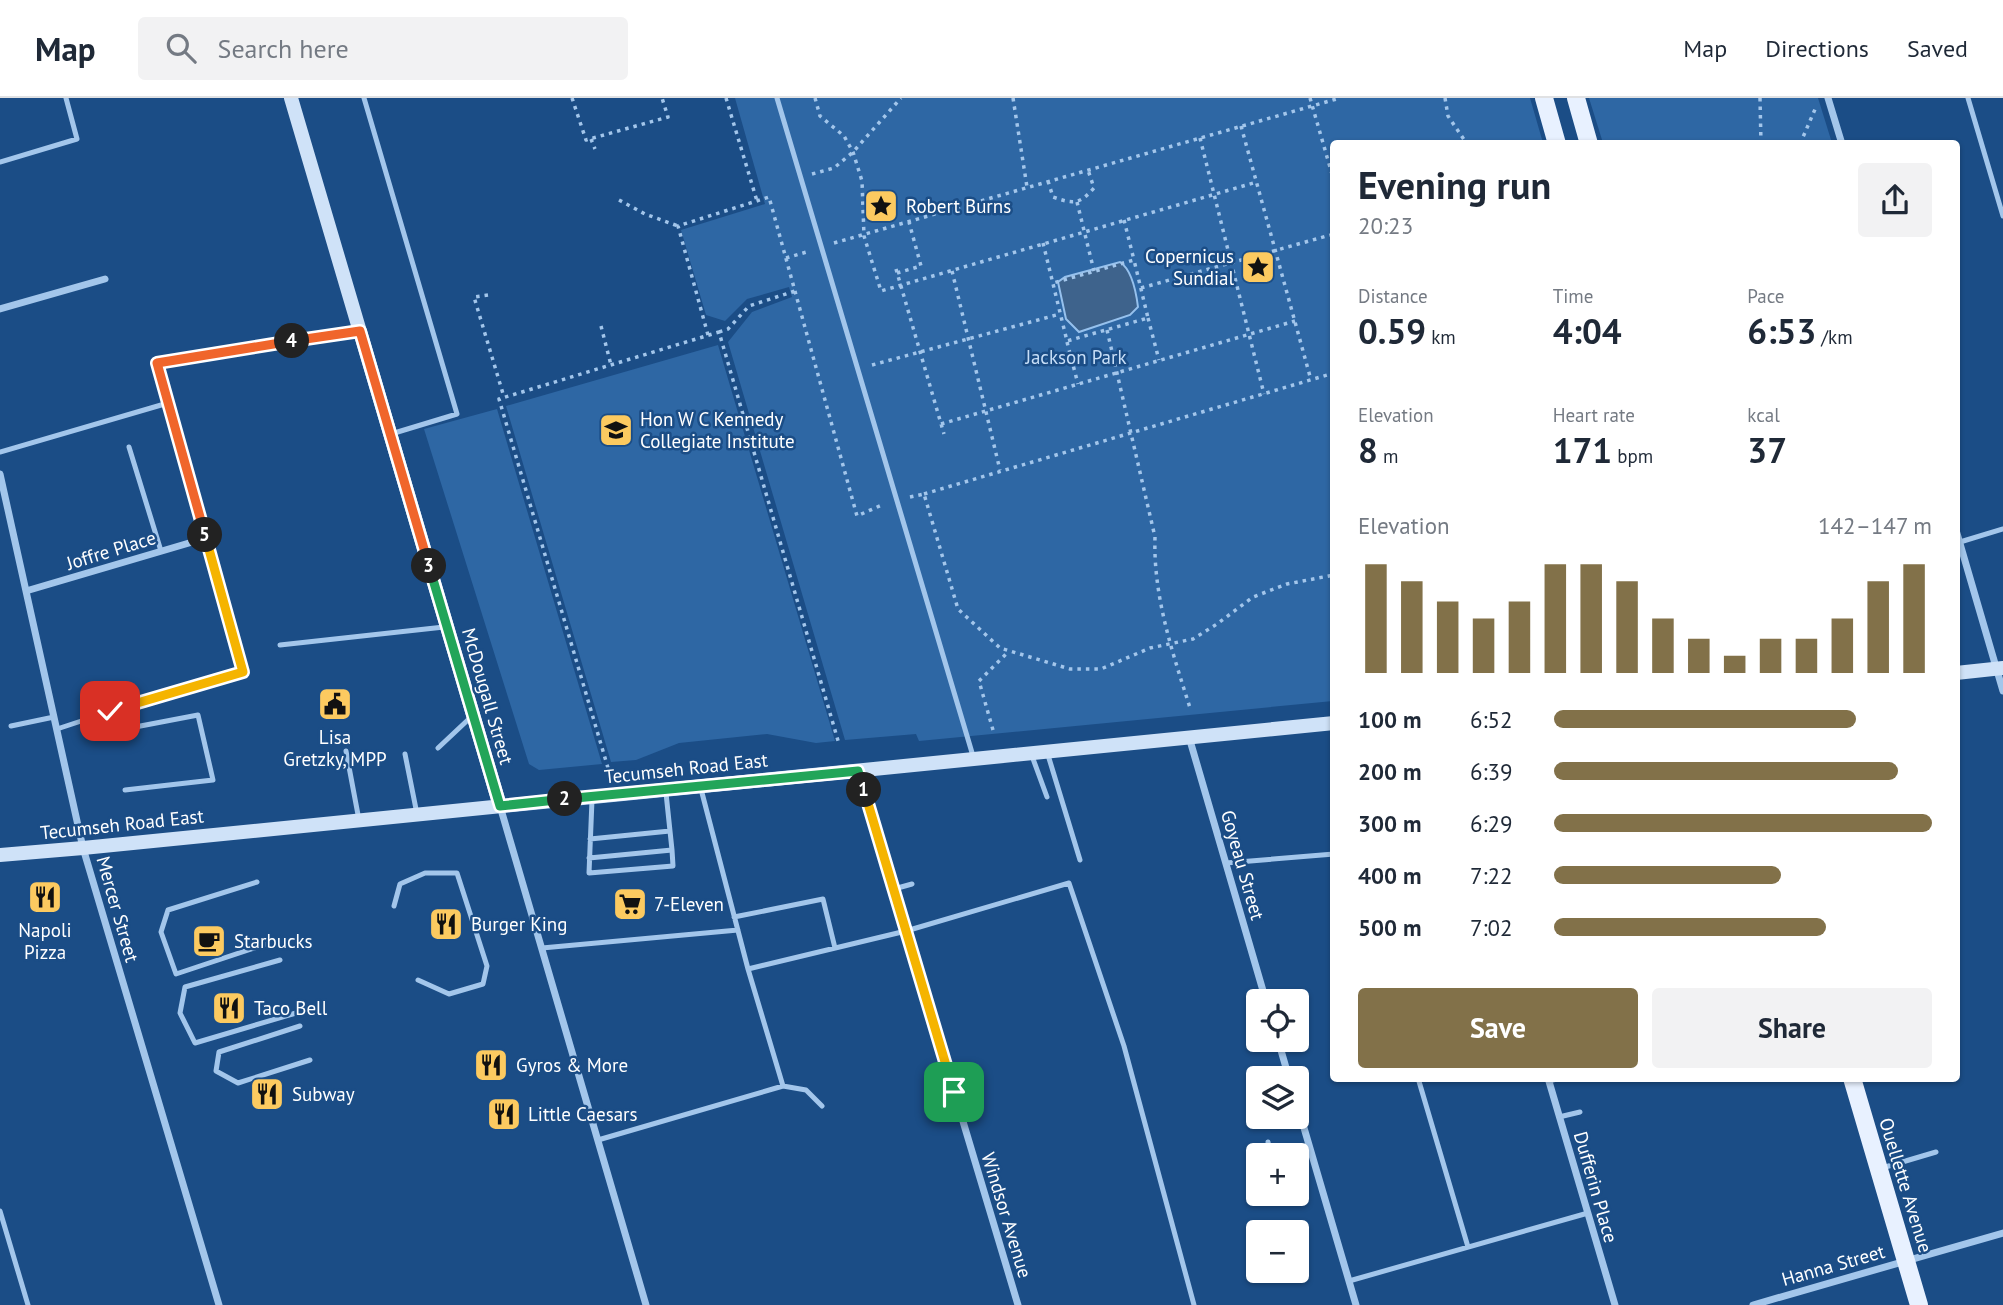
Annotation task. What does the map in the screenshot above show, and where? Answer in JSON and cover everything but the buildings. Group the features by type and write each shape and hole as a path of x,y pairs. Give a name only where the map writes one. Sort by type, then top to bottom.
{"main road":[{"name":"McDougall Street","path":"291,98 500,806"},
{"path":"1544,98 1556,140"},
{"path":"1576,98 1588,140"},
{"path":"1960,673 2000,669"},
{"name":"Tecumseh Road East","path":"0,855 1330,723"},
{"name":"Ouellette Avenue","path":"1853,1082 1919,1305"}],"street":[{"path":"1828,98 1841,140"},
{"path":"0,309 105,279"},
{"name":"Mercer Street","path":"0,474 83,848 219,1305"},
{"name":"Joffre Place","path":"26,592 206,538"},
{"path":"1960,542 2000,669 2003,691"},
{"name":"Goyeau Street","path":"1189,737 1263,989"},
{"name":"Windsor Avenue","path":"858,771 1018,1305"},
{"name":"McDougall Street","path":"500,806 646,1305"},
{"name":"Dufferin Place","path":"1549,1082 1615,1305"},
{"path":"1309,1146 1356,1305"},
{"name":"Hanna Street","path":"1752,1305 2003,1233"}],"lane":[{"path":"0,162 77,139 66,98"},
{"path":"364,98 457,414 391,434"},
{"path":"777,98 974,759"},
{"path":"1968,98 2003,216"},
{"path":"57,729 243,672 157,363 360,331"},
{"path":"0,452 168,403"},
{"path":"128,447 161,551"},
{"path":"1960,542 2003,529"},
{"path":"280,645 447,627"},
{"path":"110,711 130,728 198,715 213,780 125,790"},
{"path":"438,748 473,715"},
{"path":"12,726 54,717"},
{"path":"346,751 359,820"},
{"path":"1047,751 1080,860"},
{"path":"1031,753 1047,797"},
{"path":"405,754 416,814"},
{"path":"700,786 748,969 783,1086"},
{"path":"592,797 589,873 673,866 666,790"},
{"path":"590,839 670,831"},
{"path":"589,858 672,850"},
{"path":"1226,863 1330,854"},
{"path":"394,906 400,884 425,873 457,873 487,966 483,984 449,994 418,980"},
{"path":"257,882 168,910 160,932 176,974 275,942"},
{"path":"748,969 906,931 1069,883 1124,1046 1194,1305"},
{"path":"894,889 912,884"},
{"path":"734,917 823,899 835,948"},
{"path":"542,948 738,930"},
{"path":"280,960 185,988 180,1013 195,1043 296,1013"},
{"path":"300,1026 219,1052 216,1071 238,1083 310,1060"},
{"path":"1419,1082 1468,1247"},
{"path":"598,1140 783,1086 806,1090 822,1106"},
{"path":"1559,1117 1580,1112"},
{"path":"1879,1169 1936,1152"},
{"path":"0,1211 28,1305"},
{"path":"1349,1282 1588,1213"}],"path":[{"path":"572,98 586,140 668,117 662,98"},
{"path":"726,98 757,201"},
{"path":"815,98 820,116 844,136 853,152 862,181 863,236 881,291 1256,182"},
{"path":"801,178 834,168 853,152 901,98"},
{"path":"1013,98 1027,187"},
{"path":"1310,98 1330,167"},
{"path":"837,243 1340,98"},
{"path":"1445,98 1448,116 1464,140"},
{"path":"1760,98 1761,140"},
{"path":"1802,140 1815,110"},
{"path":"1241,126 1311,380"},
{"path":"1200,138 1264,394"},
{"path":"591,139 595,149"},
{"path":"1048,181 1053,197 1071,203 1084,199 1094,188 1088,170"},
{"path":"619,200 645,214 678,226 769,197 858,516 886,503"},
{"path":"1077,201 1094,271"},
{"path":"1124,220 1159,360"},
{"path":"909,222 921,266 896,271 944,434"},
{"path":"678,226 708,335"},
{"path":"1141,288 1330,235"},
{"path":"1043,243 1078,384"},
{"path":"786,258 811,250"},
{"path":"1053,283 1134,260"},
{"path":"952,270 1000,470"},
{"path":"608,768 499,398 728,329 749,306 795,291"},
{"path":"488,295 474,298 504,397"},
{"path":"872,365 1060,314"},
{"path":"1067,341 1149,318"},
{"path":"941,424 1295,321"},
{"path":"601,326 611,365"},
{"path":"1107,330 1155,537 1154,565 1170,643 1191,710"},
{"path":"719,332 839,744"},
{"path":"908,498 1330,374"},
{"path":"924,494 958,609 1000,648 1070,669 1101,669 1150,648 1193,639 1253,597 1287,584 1330,576"},
{"path":"993,730 979,681 1008,651"}],"green space":[{"name":"Jackson Park","path":"735,98 1530,98 1542,140 1330,140 1330,701 919,741 916,734 845,740 728,342 752,312 792,297 789,287 747,299 725,321 706,315 681,230 765,204"},
{"path":"1589,98 1818,98 1831,140 1602,140"},
{"path":"718,345 835,741 816,743 767,734 679,743 636,760 611,762 506,406"},
{"path":"497,409 602,764 539,770 529,764 424,429"}],"shaded area":[{"path":"1120,262 1135,288 1138,307 1130,315 1079,332 1066,319 1058,282 1065,277"}],"place":[{"name":"Robert Burns","path":"881,206"},
{"name":"Copernicus Sundial","path":"1258,267"},
{"name":"Hon W C Kennedy Collegiate Institute","path":"616,430"},
{"name":"Lisa Gretzky, MPP","path":"335,704"},
{"name":"Napoli Pizza","path":"45,897"},
{"name":"7-Eleven","path":"630,904"},
{"name":"Burger King","path":"446,924"},
{"name":"Starbucks","path":"209,941"},
{"name":"Taco Bell","path":"229,1008"},
{"name":"Gyros & More","path":"491,1065"},
{"name":"Subway","path":"267,1094"},
{"name":"Little Caesars","path":"504,1114"}],"route":[{"path":"110,711 243,672 157,363 360,331 500,806 858,771 954,1092"}]}
